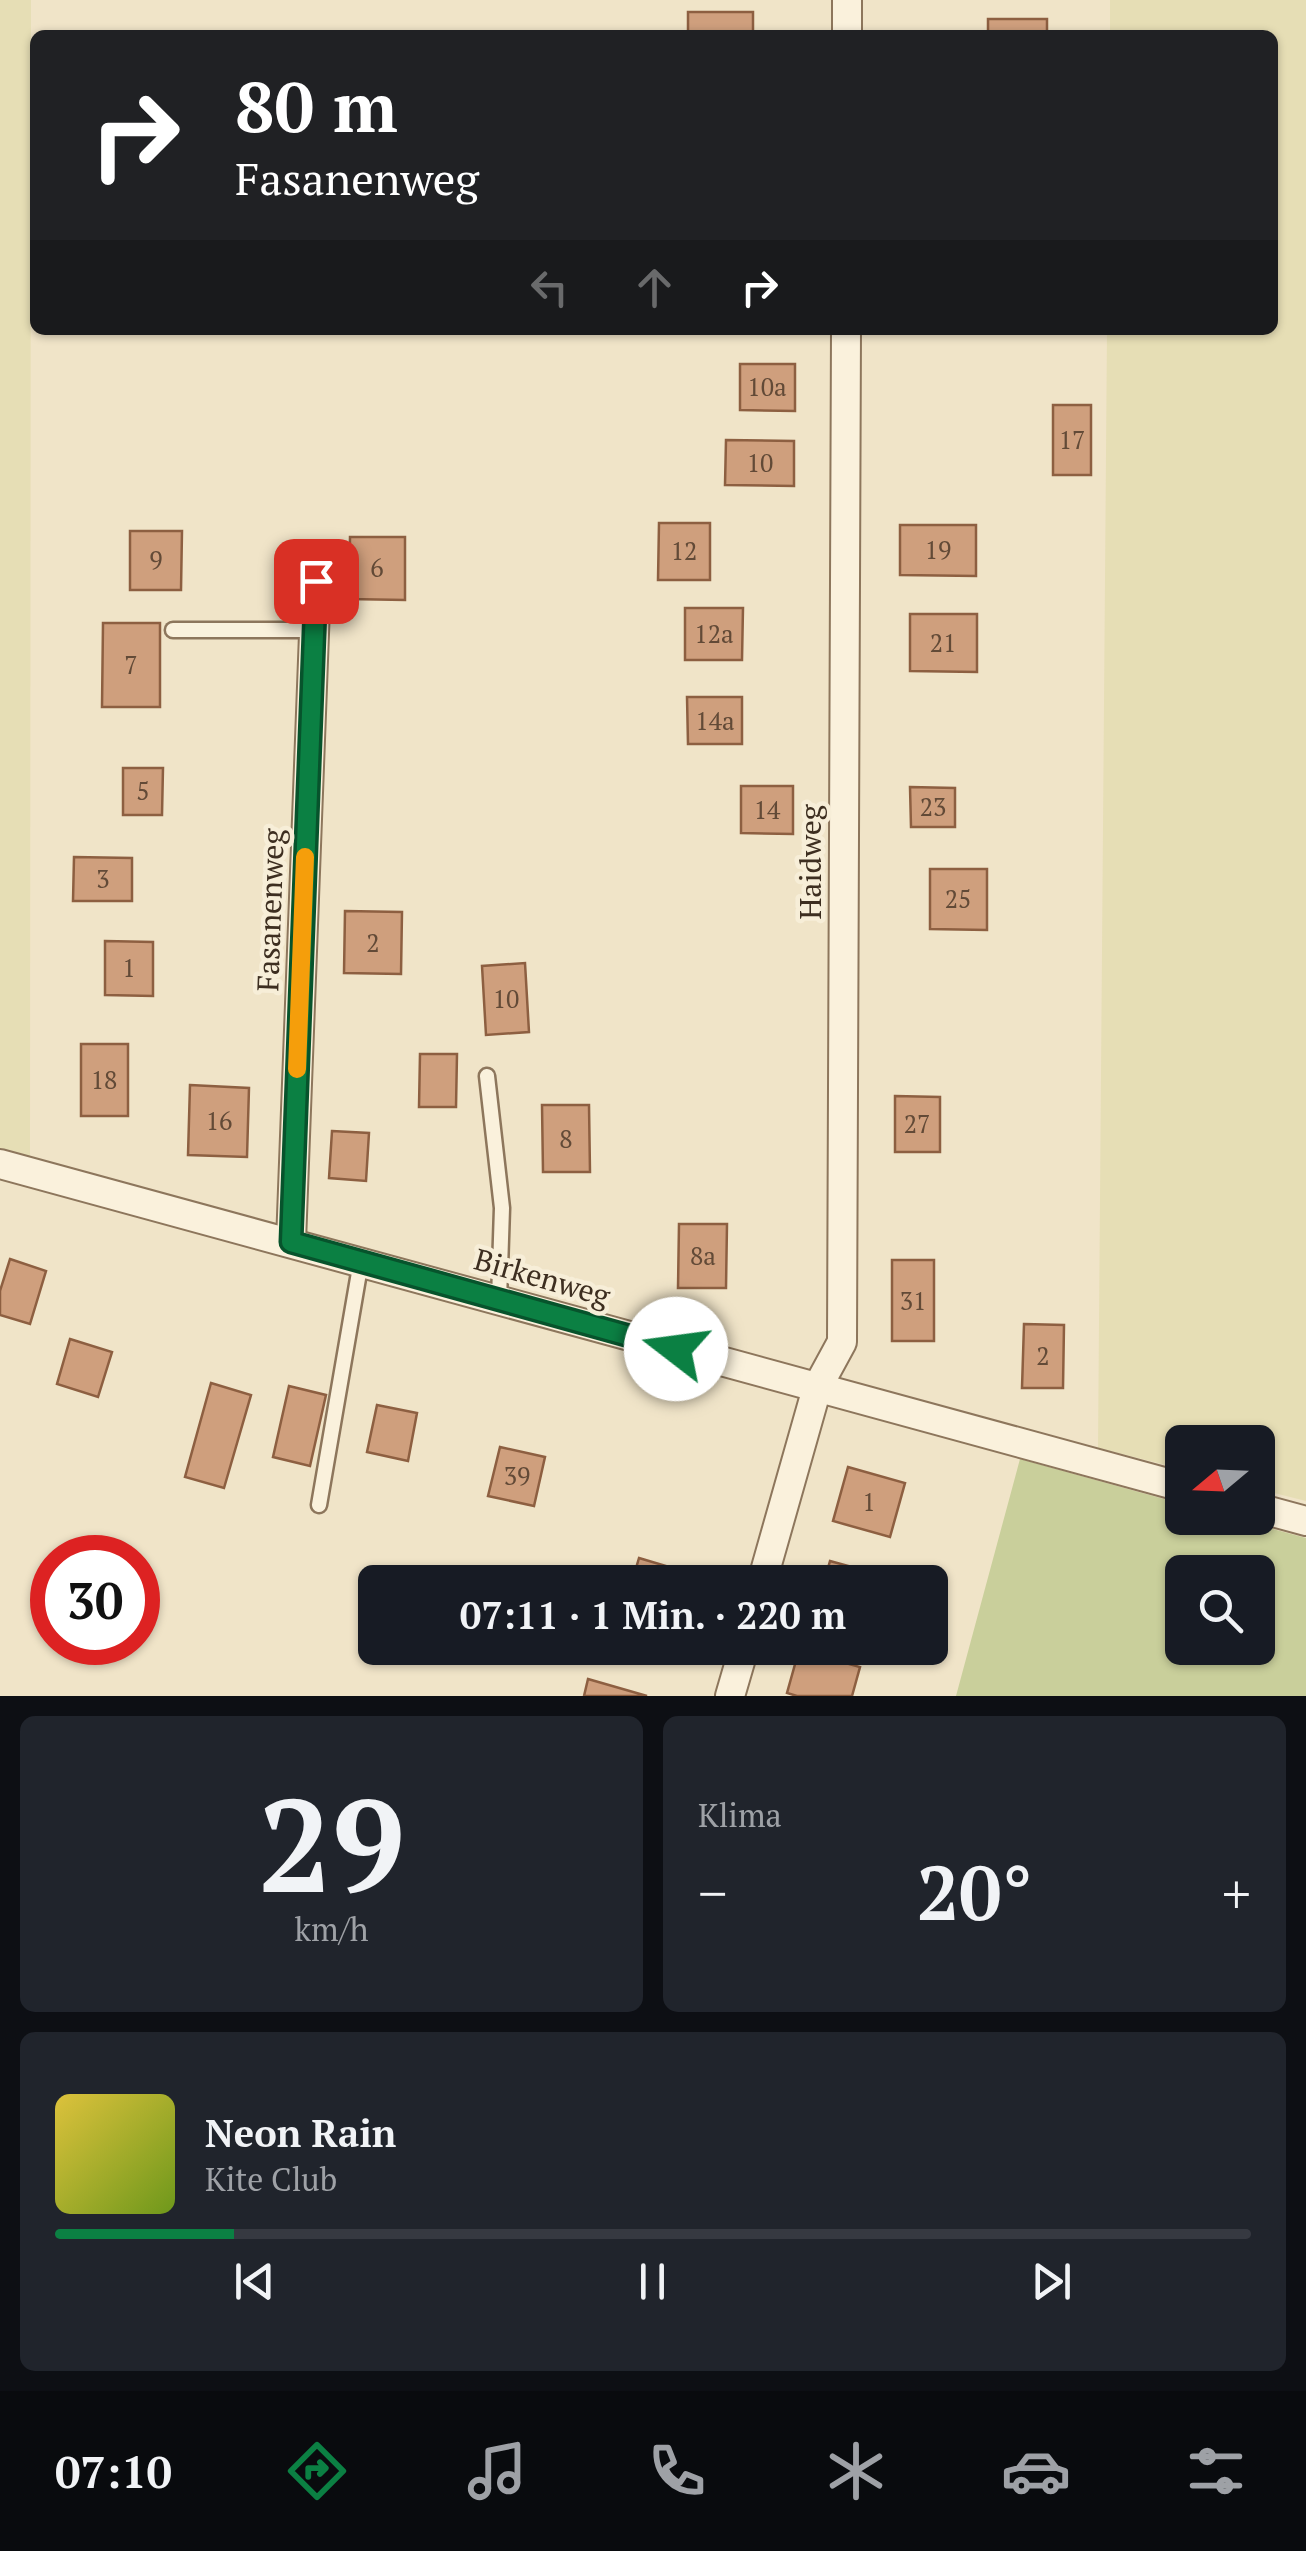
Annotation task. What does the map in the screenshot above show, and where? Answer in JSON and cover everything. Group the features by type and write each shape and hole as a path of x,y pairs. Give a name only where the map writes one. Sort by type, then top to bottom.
{"street":[{"path":"847,0 847,30"},
{"name":"Haidweg","path":"767,1565 817,1388 842,1342 846,335"},
{"name":"Fasanenweg","path":"291,1242 316,581"},
{"name":"Birkenweg","path":"0,1164 1165,1483"},
{"path":"1275,1513 1306,1521"},
{"path":"730,1696 739,1665"}],"lane":[{"path":"173,630 314,630"},
{"path":"487,1076 502,1208 499,1300"},
{"path":"319,1505 361,1261"}],"shaded area":[{"path":"0,0 31,0 30,1158 0,1150"},
{"path":"1110,0 1306,0 1306,1501 1275,1493 1275,1425 1165,1425 1165,1465 1098,1448 1107,335 1278,335 1278,30 1110,30"}],"green space":[{"path":"1020,1459 1165,1499 1165,1535 1275,1535 1275,1530 1306,1538 1306,1696 956,1696"}],"building":[{"path":"688,12 753,12 753,30 688,30"},
{"path":"988,19 1047,19 1047,30 988,30"},
{"path":"740,364 795,364 795,411 740,410"},
{"path":"1053,405 1091,405 1091,475 1053,475"},
{"path":"726,440 794,441 794,486 725,485"},
{"path":"659,523 710,523 710,580 658,580"},
{"path":"900,525 976,525 976,576 900,575"},
{"path":"130,531 182,531 181,590 130,590"},
{"path":"350,537 405,537 405,600 349,599"},
{"path":"685,608 743,608 742,660 685,660"},
{"path":"910,614 977,614 977,672 910,671"},
{"path":"103,623 160,623 160,707 102,707"},
{"path":"687,697 742,697 742,744 688,744"},
{"path":"123,768 163,768 162,815 123,815"},
{"path":"741,786 793,786 793,834 741,833"},
{"path":"910,787 955,788 955,827 911,827"},
{"path":"74,857 132,858 132,901 73,901"},
{"path":"930,869 987,869 987,930 930,929"},
{"path":"345,911 402,912 401,974 344,973"},
{"path":"105,941 153,942 153,996 105,995"},
{"path":"525,963 529,1032 486,1035 482,966"},
{"path":"81,1044 128,1044 128,1116 81,1116"},
{"path":"420,1054 457,1054 456,1107 419,1107"},
{"path":"190,1085 249,1088 247,1157 188,1155"},
{"path":"895,1096 940,1097 940,1152 895,1152"},
{"path":"542,1105 589,1105 590,1172 543,1172"},
{"path":"332,1131 369,1133 366,1181 329,1178"},
{"path":"679,1224 727,1224 726,1288 678,1288"},
{"path":"10,1259 46,1271 30,1324 0,1315 0,1291"},
{"path":"892,1260 934,1260 934,1341 892,1341"},
{"path":"1024,1324 1064,1325 1063,1388 1022,1388"},
{"path":"70,1339 112,1352 98,1397 57,1384"},
{"path":"211,1383 251,1395 224,1488 185,1477"},
{"path":"289,1386 326,1395 310,1466 273,1457"},
{"path":"377,1405 417,1413 408,1461 367,1452"},
{"path":"500,1447 545,1457 534,1506 488,1496"},
{"path":"848,1467 905,1483 890,1537 833,1521"},
{"path":"639,1558 663,1565 637,1565"},
{"path":"795,1665 860,1667 852,1696 787,1693"},
{"path":"588,1679 647,1696 584,1696"}],"slow traffic":[{"path":"297,1069 305,857"}],"route":[{"path":"316,581 291,1242 676,1349"}]}
